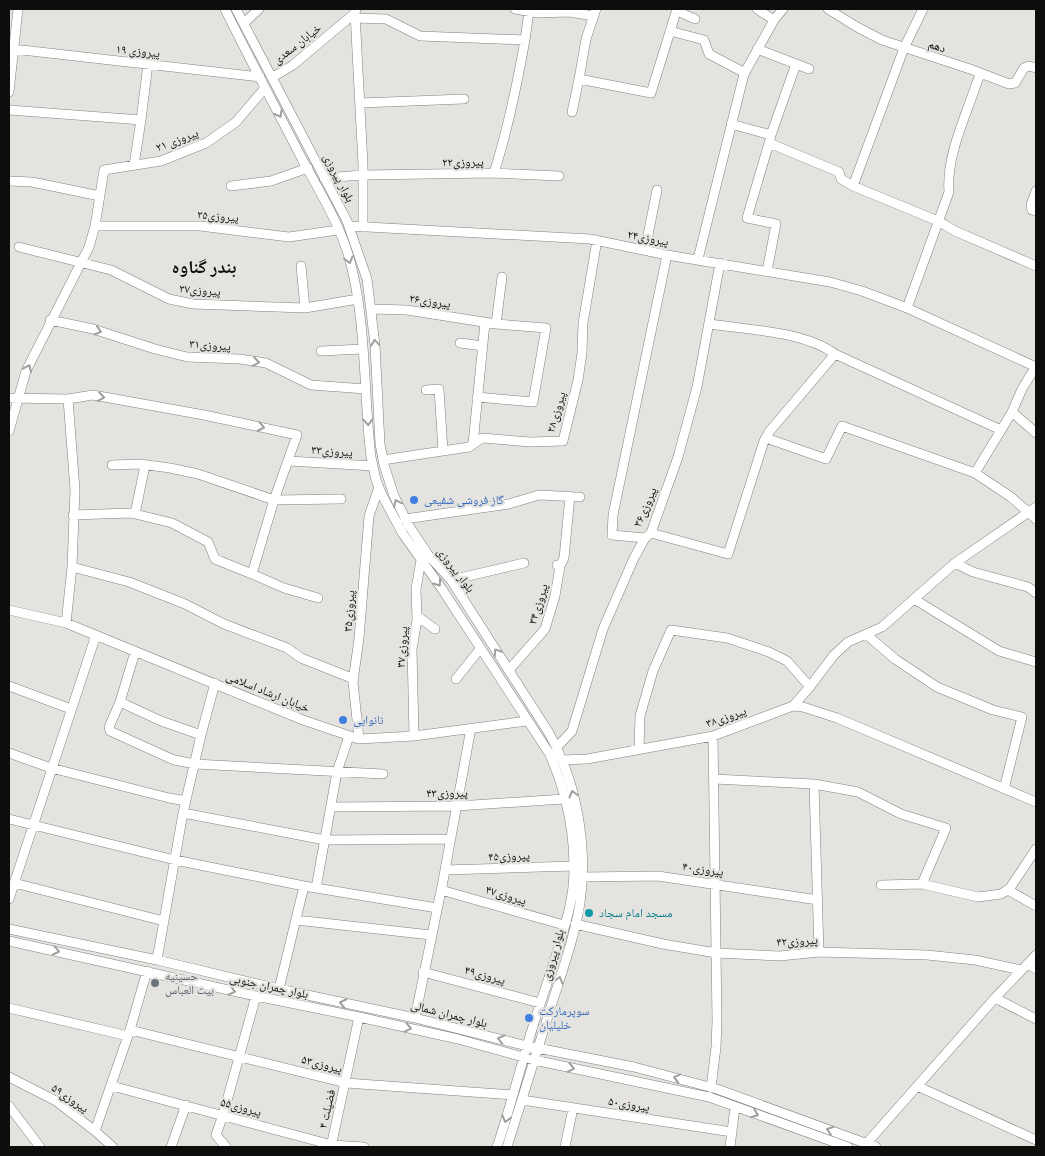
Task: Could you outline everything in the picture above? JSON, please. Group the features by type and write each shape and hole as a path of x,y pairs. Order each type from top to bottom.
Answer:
{"street":[{"path":"9,92 18,9"},
{"name":"بلوار پیروزی","path":"225,9 308,168 338,230 348,256 358,299 369,439 379,487 404,534 537,734 552,761 564,800 574,866 572,894 497,1147"},
{"name":"بلوار پیروزی","path":"236,9 350,226 367,279 375,345 380,444 394,496 405,519 429,556 451,580 557,747 577,812 582,844 583,877 575,924 507,1147"},
{"path":"244,23 259,9"},
{"path":"514,9 595,12 586,39 572,112"},
{"path":"757,9 774,20"},
{"path":"698,259 745,72 774,20 783,9"},
{"name":"دهم","path":"828,9 841,12 882,40 1009,84 1015,83 1024,68 1029,66 1036,68"},
{"path":"852,186 904,48 923,9"},
{"path":"579,80 651,93 677,10 695,19"},
{"name":"پیروزی۲۲","path":"324,178 363,175 494,173 506,135 518,84 525,40 535,11"},
{"path":"363,227 363,175 356,13 386,19 420,36 525,40"},
{"name":"خیابان سعدی","path":"272,77 293,65 356,13"},
{"path":"670,31 704,40 709,54 745,72"},
{"path":"243,46 253,41"},
{"name":"پیروزی ۱۹","path":"13,49 260,77"},
{"path":"757,49 809,69"},
{"path":"134,165 148,64"},
{"path":"767,271 776,224 747,218 770,139 796,64"},
{"path":"906,308 937,228 948,192 950,162 979,77 983,74"},
{"name":"پیروزی ۲۱","path":"100,196 104,170 161,161 206,143 236,122 265,88"},
{"path":"360,103 464,100"},
{"path":"9,110 141,120"},
{"path":"731,124 770,139 839,172 841,179 852,186 938,221 954,231 1036,266"},
{"path":"231,186 271,181 308,168"},
{"path":"494,173 559,176"},
{"path":"9,181 32,182 100,196 89,247 50,320 13,399 9,431"},
{"path":"645,250 657,190"},
{"path":"1036,191 1031,205 1032,210 1036,211"},
{"name":"پیروزی۲۵","path":"95,226 200,226 289,237 338,230"},
{"name":"پیروزی۲۴","path":"350,226 597,240 667,255 830,282 862,291 906,308 1036,366"},
{"name":"پیروزی۲۸","path":"383,460 468,446 482,438 530,442 563,441 578,380 582,353 583,323 597,240"},
{"name":"پیروزی۲۷","path":"19,247 111,270 169,299 193,304 305,308 358,299"},
{"path":"667,255 613,515 612,535 648,536 728,554 769,432 835,354"},
{"name":"پیروزی۳۶","path":"557,747 572,732 603,629 618,592 648,536 678,457 697,387 720,263"},
{"path":"301,266 305,308"},
{"path":"496,324 502,278"},
{"name":"پیروزی۲۶","path":"371,309 407,310 496,324 546,328 533,402 477,397"},
{"name":"پیروزی۳۱","path":"50,320 93,329 187,357 240,359 266,364 311,386 366,389"},
{"path":"472,444 485,322"},
{"path":"710,324 794,337 826,348 835,354 1001,430"},
{"path":"460,343 483,346"},
{"path":"321,350 363,349"},
{"path":"975,473 1012,412 1022,389 1036,366"},
{"path":"426,390 439,389 443,451"},
{"path":"13,399 68,399 92,395 204,415 297,435 274,500 252,574"},
{"path":"66,623 72,567 74,490 68,399"},
{"path":"1012,412 1036,432"},
{"path":"766,438 826,459 842,426 975,473 1011,497 1036,519"},
{"name":"پیروزی۳۳","path":"289,461 374,466"},
{"path":"112,465 145,465 198,474 274,500 341,499"},
{"path":"135,514 145,465"},
{"name":"پیروزی۳۵","path":"354,737 354,679 360,638 369,516 379,487"},
{"path":"405,519 509,504 539,494 580,497"},
{"name":"پیروزی۳۴","path":"509,670 544,629 555,596 558,565 564,558 570,496"},
{"name":"پیروزی۳۸","path":"562,760 587,759 713,736 792,706 810,687 834,655 848,642 882,628 955,563 1036,507"},
{"path":"73,515 135,514 172,522 208,542 215,559 284,588 318,598"},
{"name":"پیروزی۳۷","path":"414,736 412,649 417,616 416,589 421,560"},
{"path":"451,580 524,562"},
{"path":"955,563 973,572 1028,587 1036,593"},
{"path":"72,567 129,582 185,604 224,624 286,648 302,658 354,679"},
{"path":"914,599 999,651 1036,662"},
{"name":"خیابان ارشاد اسلامی","path":"9,610 66,623 303,720 354,737 414,736 527,721"},
{"path":"417,616 435,629"},
{"path":"639,749 640,716 653,671 671,630 727,638 769,652 787,661 810,687"},
{"path":"9,899 96,635"},
{"path":"867,635 894,659 937,687 993,710 1022,718 1004,790"},
{"path":"456,679 480,649"},
{"path":"135,652 120,702 109,727 110,731 174,760 195,764 383,774"},
{"path":"157,960 182,813 215,684"},
{"path":"9,686 71,709"},
{"path":"120,702 161,721 201,735"},
{"path":"792,706 803,707 837,718 1036,802"},
{"path":"415,1018 471,728"},
{"path":"711,1088 716,1047 713,736"},
{"path":"316,888 337,772 354,737"},
{"path":"9,753 51,768 186,801"},
{"path":"714,779 814,784 858,792 901,814 946,828 922,884"},
{"path":"814,784 819,952"},
{"name":"پیروزی۴۳","path":"331,807 457,806 564,800"},
{"path":"567,814 577,812"},
{"path":"182,813 324,840 451,839"},
{"path":"9,819 175,860 304,886 437,908"},
{"path":"881,885 922,884 978,896 1001,894 1008,890 1035,853"},
{"name":"پیروزی۴۵","path":"445,870 574,866"},
{"name":"پیروزی۴۰","path":"583,877 658,876 818,900"},
{"path":"14,883 164,921"},
{"path":"279,989 304,886"},
{"name":"پیروزی۴۷","path":"441,890 564,925"},
{"path":"1008,890 1036,906"},
{"path":"296,920 431,935"},
{"name":"پیروزی۴۲","path":"575,924 663,944 716,953 780,956 819,952 927,955 1036,969"},
{"name":"بلوار چمران شمالی","path":"9,929 415,1018 527,1046 634,1066 711,1088 876,1147"},
{"name":"بلوار چمران جنوبی","path":"9,941 359,1017 524,1057"},
{"path":"866,1144 995,998 1036,955"},
{"path":"95,1131 112,1086 147,971"},
{"name":"پیروزی۴۹","path":"424,972 540,1003"},
{"path":"226,1147 216,1135 256,996"},
{"path":"995,998 1036,1019"},
{"name":"پیروزی۵۳","path":"9,1008 240,1056 346,1083 513,1095"},
{"name":"فضیلت ۴","path":"332,1146 359,1017"},
{"path":"502,1051 513,1059 519,1075"},
{"path":"524,1057 709,1097 848,1147"},
{"name":"پیروزی۵۹","path":"9,1077 56,1101 113,1147"},
{"name":"پیروزی۵۵","path":"112,1086 332,1146 364,1147"},
{"path":"917,1086 1036,1140"},
{"name":"پیروزی۵۰","path":"522,1100 732,1132"},
{"path":"171,1147 186,1105"},
{"path":"9,1106 40,1147"},
{"path":"730,1147 736,1107"},
{"path":"565,1147 572,1108"}],"place":[{"name":"گاز فروشی شفیعی","path":"414,500"},
{"name":"نانوایی","path":"343,720"},
{"name":"مسجد امام سجاد","path":"589,913"},
{"name":"حسینیه بیت العباس","path":"155,983"},
{"name":"سوپرمارکت خلیلیان","path":"529,1018"}],"district":[{"name":"بندر گناوه","path":"204,267"}]}
